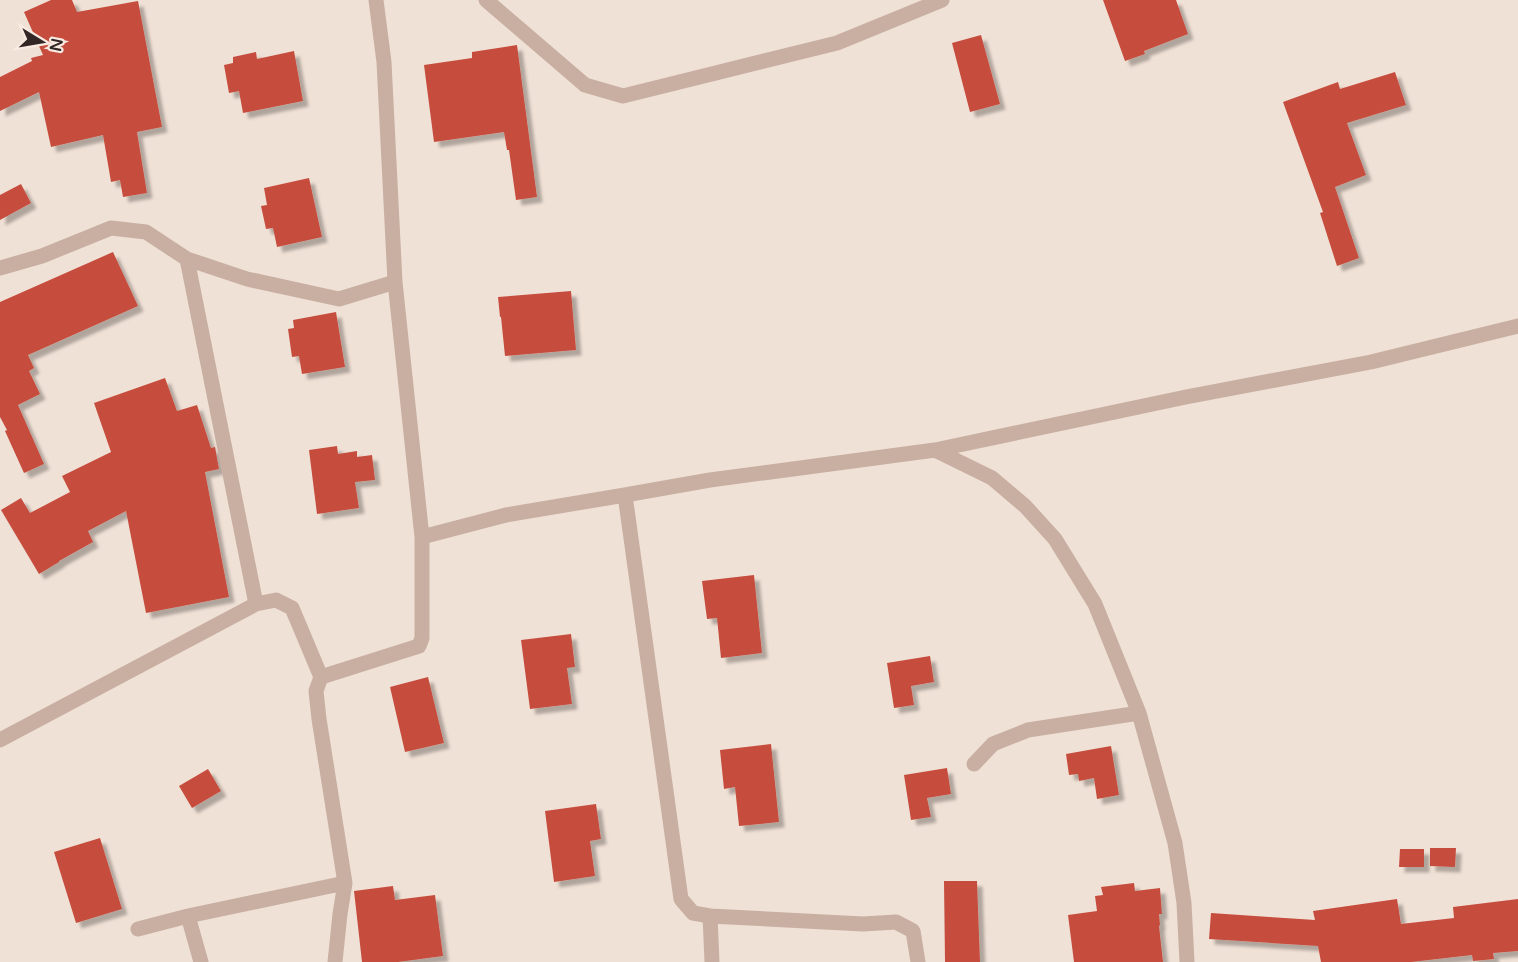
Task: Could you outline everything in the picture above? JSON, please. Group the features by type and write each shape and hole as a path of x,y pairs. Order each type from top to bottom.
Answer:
{"street":[{"path":"321,677 419,646 422,638 422,537 395,282 384,62 376,0"},
{"path":"486,0 585,85 623,96 837,43 942,0"},
{"path":"0,268 42,256 111,228 146,232 187,258 247,279 339,299 395,282"},
{"path":"187,258 256,604"},
{"path":"422,537 506,516 710,480 934,450 1186,397 1371,362 1518,326"},
{"path":"934,450 992,478 1025,506 1055,539 1095,604 1139,713 1175,843 1184,903 1187,962"},
{"path":"625,495 681,899 693,913 710,916 863,924 896,922 913,931 918,962"},
{"path":"0,740 256,604 276,600 292,608 321,677 316,692 319,719 345,883 335,962"},
{"path":"974,764 993,744 1028,730 1139,713"},
{"path":"138,929 188,916 345,883"},
{"path":"188,916 201,962"},
{"path":"710,916 712,962"}],"building":[{"path":"51,0 72,0 77,12 138,1 162,127 137,132 147,193 123,197 120,180 111,182 103,135 51,147 39,92 0,111 0,77 32,61 31,58 43,55 24,12"},
{"path":"1103,0 1176,0 1188,34 1125,61"},
{"path":"981,35 1000,104 970,112 952,43"},
{"path":"517,45 537,197 516,200 504,132 434,142 424,65 472,58 472,52"},
{"path":"294,51 303,101 243,113 239,91 229,93 224,65 233,63 233,57 256,52 257,59"},
{"path":"1395,72 1406,105 1347,123 1366,175 1335,187 1359,258 1337,266 1320,213 1323,212 1283,102 1338,82 1340,89"},
{"path":"309,178 322,237 277,247 273,228 266,229 261,206 267,205 264,188"},
{"path":"21,184 31,203 0,220 0,195"},
{"path":"113,252 138,306 28,355 34,368 29,371 40,394 18,405 44,464 24,473 0,417 0,302"},
{"path":"571,291 576,350 505,356 498,297"},
{"path":"336,312 345,367 302,374 299,356 292,357 288,329 294,328 293,320"},
{"path":"165,378 177,411 197,405 211,448 215,447 219,469 205,472 229,597 146,613 126,511 88,531 93,542 39,574 1,510 21,498 30,513 70,492 62,476 111,452 94,403"},
{"path":"337,446 338,454 357,451 357,457 372,455 375,480 355,482 359,508 317,514 309,450"},
{"path":"754,575 762,653 721,658 717,618 707,619 702,581"},
{"path":"571,634 575,667 567,668 572,704 530,709 521,640"},
{"path":"930,656 934,682 911,686 914,705 894,708 887,663"},
{"path":"428,677 444,743 405,752 390,687"},
{"path":"771,744 779,822 739,826 735,787 724,789 720,750"},
{"path":"1111,746 1119,795 1097,799 1094,778 1079,781 1078,774 1069,775 1066,754"},
{"path":"947,768 951,794 927,798 931,817 911,820 904,775"},
{"path":"208,769 221,791 192,808 179,786"},
{"path":"596,804 601,839 590,841 595,876 554,882 545,811"},
{"path":"100,838 122,909 76,923 54,852"},
{"path":"1430,848 1456,848 1455,867 1430,866"},
{"path":"1400,849 1424,849 1424,867 1399,867"},
{"path":"944,881 977,881 980,962 945,962"},
{"path":"1134,883 1135,891 1160,888 1162,914 1159,914 1159,926 1163,962 1074,962 1068,915 1097,911 1095,896 1103,895 1101,887"},
{"path":"393,886 395,900 435,895 443,956 398,962 362,962 354,891"},
{"path":"1397,899 1401,924 1454,918 1453,907 1518,899 1518,951 1493,953 1494,959 1473,961 1472,955 1411,962 1321,962 1318,946 1209,939 1211,913 1315,920 1313,911"}]}
